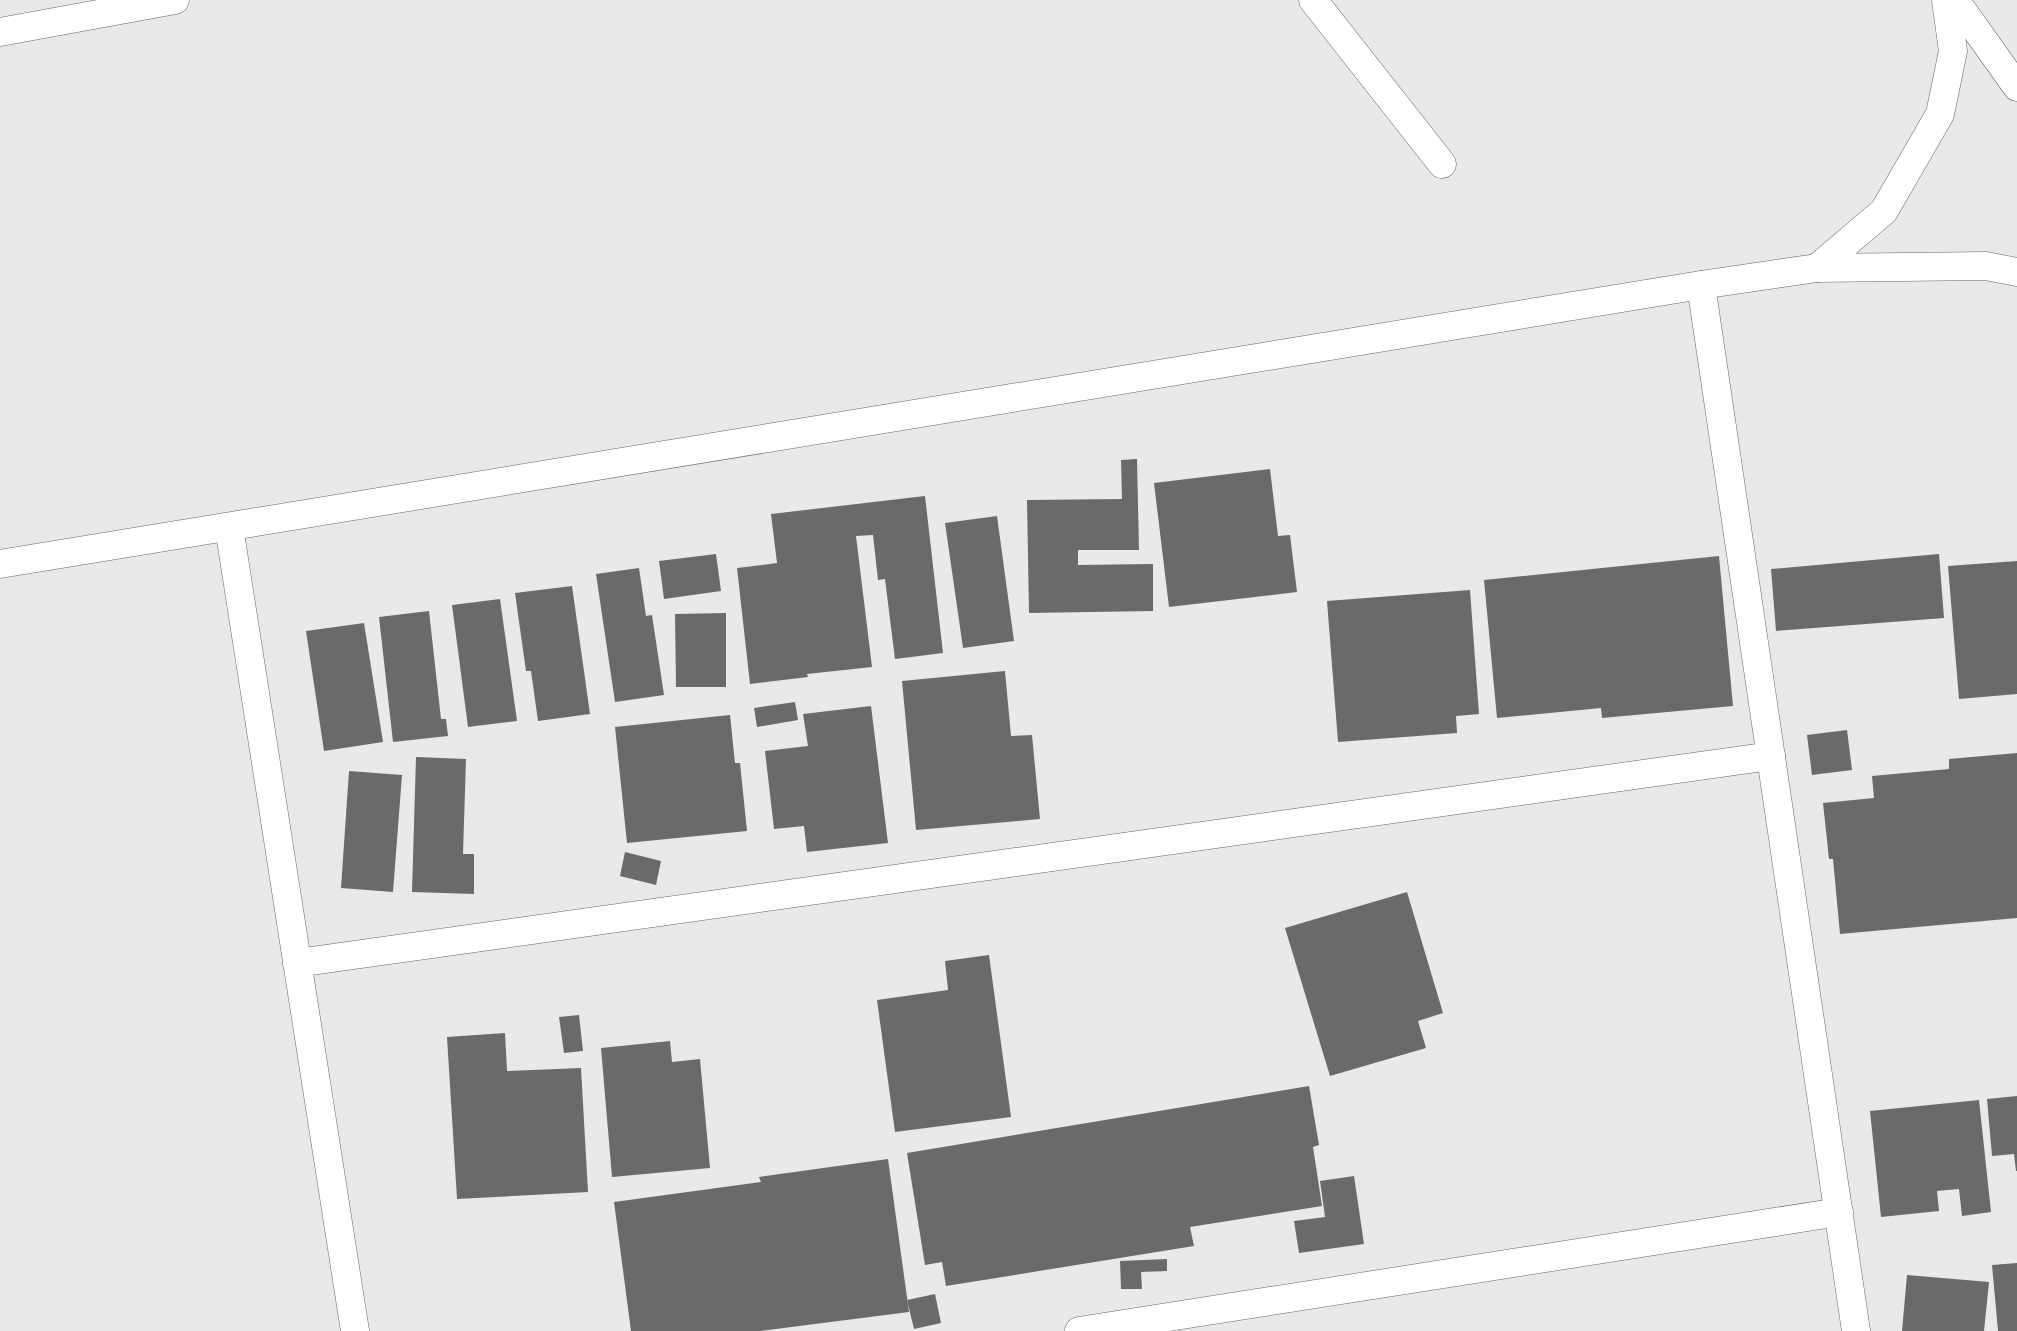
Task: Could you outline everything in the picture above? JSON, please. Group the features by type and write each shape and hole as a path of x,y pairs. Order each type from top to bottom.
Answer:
{"street":[{"path":"0,32 175,0"},
{"path":"1313,0 1442,164"},
{"path":"1817,268 1884,211 1940,114 1953,51 1946,0"},
{"path":"1955,0 2017,87"},
{"path":"0,564 1701,285 1817,268 1986,266 2017,272"},
{"path":"1701,285 1856,1331"},
{"path":"229,527 355,1331"},
{"path":"297,963 1771,756"},
{"path":"1079,1331 1839,1212"}],"building":[{"path":"1137,459 1139,550 1078,550 1078,565 1153,564 1153,611 1029,613 1027,500 1122,499 1121,460"},
{"path":"1270,469 1278,536 1290,535 1297,592 1169,607 1154,483"},
{"path":"925,496 943,653 895,659 885,579 878,580 873,535 856,536 872,667 807,674 808,677 750,684 737,568 777,563 771,514"},
{"path":"997,516 1014,641 963,648 945,523"},
{"path":"716,554 721,591 664,599 659,561"},
{"path":"1939,554 1944,618 1776,631 1771,569"},
{"path":"1719,556 1733,706 1602,718 1601,708 1497,718 1484,580"},
{"path":"2017,561 2017,694 1959,699 1948,566"},
{"path":"639,568 646,616 652,615 664,695 615,702 596,574"},
{"path":"572,586 590,714 538,721 531,671 526,671 515,593"},
{"path":"1470,590 1479,714 1456,716 1457,733 1338,742 1327,601"},
{"path":"500,599 517,721 468,727 452,605"},
{"path":"429,611 441,719 446,719 448,736 393,742 379,617"},
{"path":"726,613 726,687 676,687 675,614"},
{"path":"364,623 383,742 324,751 306,631"},
{"path":"1005,671 1011,736 1032,735 1040,819 916,830 902,681"},
{"path":"795,702 798,720 757,727 754,708"},
{"path":"871,706 888,843 807,852 804,826 774,829 765,751 808,746 803,714"},
{"path":"730,715 735,763 740,763 747,831 627,843 615,727"},
{"path":"1847,730 1852,770 1812,775 1807,735"},
{"path":"2017,753 2017,918 1840,934 1833,859 1829,859 1823,803 1874,798 1872,776 1949,769 1949,759"},
{"path":"416,757 466,759 463,854 474,854 474,894 412,892"},
{"path":"349,771 402,775 393,892 341,888"},
{"path":"625,852 661,861 656,885 620,876"},
{"path":"1407,892 1443,1013 1418,1021 1426,1048 1330,1076 1285,928"},
{"path":"989,955 1011,1117 895,1132 877,1000 948,990 945,961"},
{"path":"579,1015 583,1051 564,1053 559,1017"},
{"path":"505,1033 507,1071 581,1068 588,1192 457,1199 447,1037"},
{"path":"670,1041 672,1062 700,1059 710,1168 612,1177 601,1048"},
{"path":"1309,1086 1319,1145 1313,1147 1322,1206 1190,1227 1194,1246 946,1286 942,1262 925,1265 907,1153"},
{"path":"2017,1096 2016,1171 2014,1154 1992,1156 1987,1099"},
{"path":"1979,1100 1991,1212 1962,1216 1959,1189 1937,1191 1939,1211 1881,1217 1870,1111"},
{"path":"888,1159 909,1312 761,1331 631,1331 614,1202 761,1182 759,1177"},
{"path":"1354,1176 1364,1244 1299,1253 1294,1221 1325,1217 1320,1181"},
{"path":"1167,1259 1167,1271 1141,1272 1142,1289 1121,1289 1120,1261"},
{"path":"2017,1263 2017,1331 1998,1331 1992,1265"},
{"path":"1907,1275 1989,1282 1984,1331 1902,1331"},
{"path":"935,1294 941,1323 914,1329 907,1300"}]}
